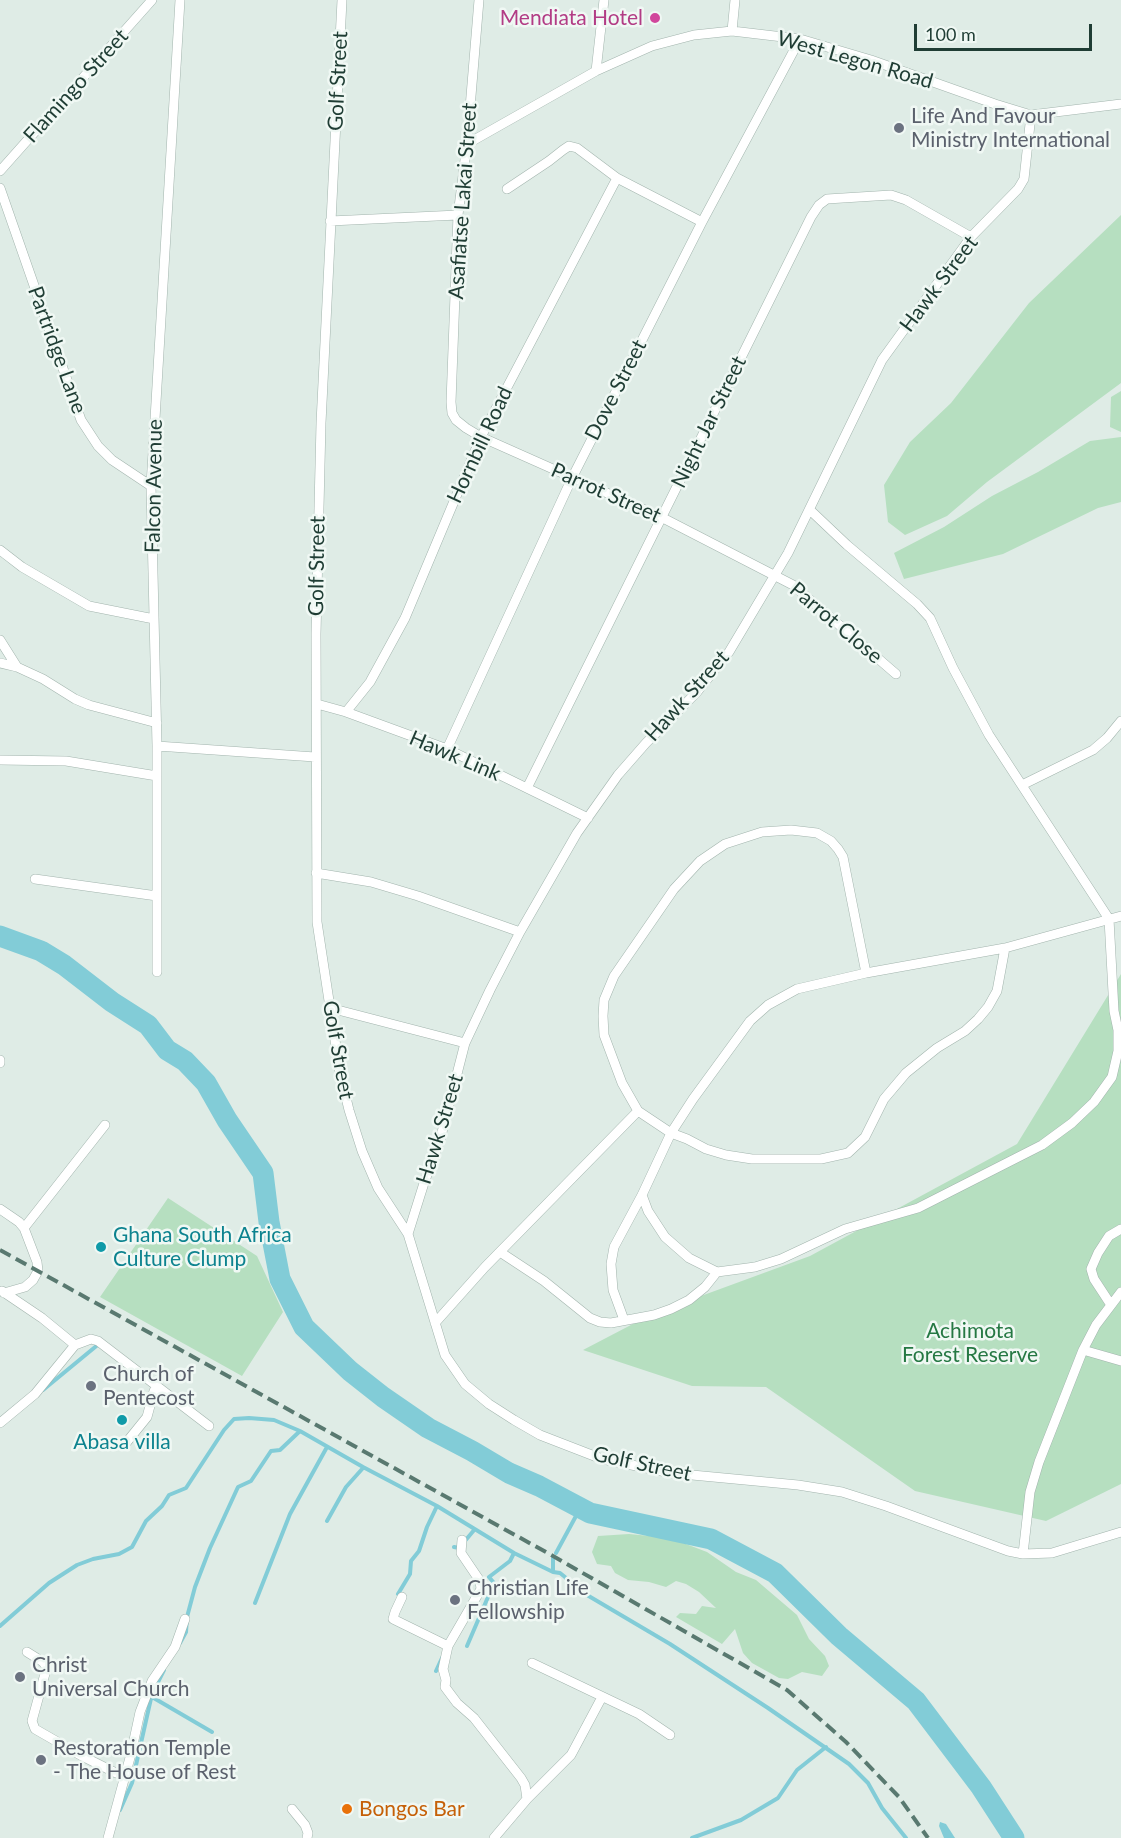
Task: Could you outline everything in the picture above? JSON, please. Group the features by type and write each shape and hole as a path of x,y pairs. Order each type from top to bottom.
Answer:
{"street":[{"name":"Flamingo Street","path":"0,171 152,0"},
{"name":"Falcon Avenue","path":"157,972 157,723 151,486 180,0"},
{"name":"Golf Street","path":"342,0 321,423 315,757 317,922 340,1073 349,1110 362,1151 378,1188 408,1234 445,1355 465,1384 489,1404 540,1435 602,1459 671,1473 798,1485 842,1492 1008,1551 1023,1554 1052,1553 1121,1532"},
{"name":"Asafiatse Lakai Street","path":"451,402 458,215 479,0"},
{"path":"596,71 604,0"},
{"path":"732,31 735,0"},
{"name":"West Legon Road","path":"466,144 596,71 652,46 694,35 732,31 800,39 871,60 1031,115 1121,104"},
{"name":"Dove Street","path":"447,749 572,478 702,222 800,39"},
{"name":"Hawk Street","path":"408,1234 440,1140 465,1043 489,990 520,932 588,818 618,775 697,692 729,651 788,553 882,360 971,237 1018,189 1024,179 1031,115"},
{"path":"507,189 569,146 577,148 617,178 702,222"},
{"name":"Hornbill Road","path":"346,712 369,682 405,618 481,437 617,178"},
{"name":"Partridge Lane","path":"0,188 81,420 98,446 112,460 151,486"},
{"name":"Night Jar Street","path":"527,788 805,228 819,205 827,199 891,195 906,200 971,237"},
{"path":"330,221 458,215"},
{"name":"Parrot Street","path":"451,402 452,413 456,420 481,437 661,517 774,575"},
{"path":"642,1195 648,1210 665,1237 689,1258 717,1272 744,1269 772,1262 845,1229 918,1208 1042,1145 1072,1123 1094,1102 1112,1077 1118,1051 1118,1030 1114,1011 1109,919 989,735 953,668 930,618 810,510"},
{"path":"0,550 22,567 89,606 154,619"},
{"name":"Parrot Close","path":"774,575 793,585 811,599 896,674"},
{"path":"0,640 17,667"},
{"path":"0,663 17,667 43,679 89,705 157,723"},
{"name":"Hawk Link","path":"317,704 346,712 447,749 588,818"},
{"path":"1022,785 1093,750 1121,722"},
{"path":"157,746 315,757"},
{"path":"0,760 66,761 157,776"},
{"path":"866,973 843,858 831,841 817,833 791,830 762,832 725,844 700,861 674,889 614,976 604,1000 604,1035 622,1083 638,1111 671,1133 706,1149 726,1155 752,1159 821,1160 848,1152 866,1137 884,1100 906,1073 937,1048 966,1031 988,1007 997,991 1005,948"},
{"path":"316,873 371,882 520,932"},
{"path":"35,879 157,896"},
{"path":"624,1320 613,1290 611,1264 614,1247 671,1133 750,1021 768,1005 797,989 866,973 1005,948 1121,916"},
{"path":"330,1008 465,1043"},
{"path":"435,1323 500,1252 638,1111"},
{"path":"24,1228 105,1125"},
{"path":"0,1209 24,1228 38,1270 33,1280 25,1287 2,1292"},
{"path":"1111,1305 1094,1279 1091,1269 1109,1236 1121,1229"},
{"path":"500,1252 544,1281 590,1318 600,1322 611,1323 654,1315 689,1300 705,1287 717,1272"},
{"path":"2,1292 42,1318 75,1345"},
{"path":"1023,1554 1030,1492 1039,1462 1083,1350 1096,1325 1121,1292"},
{"path":"0,1422 35,1394 75,1345 91,1339 98,1341 209,1426"},
{"path":"1083,1350 1121,1361"},
{"path":"126,1443 147,1417 154,1391 158,1387"},
{"path":"462,1540 461,1553 480,1581 481,1589 448,1646 443,1669 445,1687 457,1703 474,1718 521,1778 527,1790 527,1799"},
{"path":"402,1597 393,1619 448,1646"},
{"path":"108,1838 126,1776 142,1705 152,1681 175,1647 185,1619"},
{"path":"27,1652 43,1662 46,1670 32,1721 35,1730 82,1756 126,1776"},
{"path":"532,1663 639,1714 670,1735"},
{"path":"494,1838 527,1799 571,1755 602,1697"},
{"path":"292,1809 305,1825 307,1838"}],"green space":[{"path":"1121,215 1121,383 987,482 947,516 905,535 888,522 884,485 910,442 951,403 1029,303"},
{"path":"1121,391 1121,432 1110,427 1111,397"},
{"path":"1121,437 1121,502 1098,508 1003,554 904,579 894,553 944,527 992,496 1090,441"},
{"name":"Achimota Forest Reserve","path":"1121,974 1121,1484 1046,1521 915,1491 766,1387 692,1386 583,1350 652,1314 810,1256 1017,1144"},
{"path":"168,1198 257,1256 283,1312 242,1376 100,1297"},
{"path":"629,1534 670,1538 707,1552 736,1572 756,1580 797,1615 809,1639 825,1656 829,1666 822,1676 802,1672 788,1679 779,1678 752,1663 743,1653 735,1629 722,1644 676,1617 680,1613 696,1614 702,1606 716,1608 699,1592 676,1581 666,1587 649,1582 628,1580 615,1573 611,1566 597,1564 592,1552 598,1536"}],"water":[{"path":"940,1822 946,1824 955,1838 944,1838 939,1826"}],"waterway":[{"path":"0,936 41,951 64,965 112,1002 148,1025 167,1050 185,1061 206,1083 227,1120 263,1173 269,1222 280,1279 304,1327 350,1371 428,1428 509,1473 590,1513 711,1539 775,1573 839,1636 916,1701 981,1787 1014,1838"},
{"path":"43,1390 100,1343"},
{"path":"0,1626 49,1583 77,1565 119,1554 132,1547 146,1521 162,1506 169,1495 186,1488 224,1430 234,1419 274,1420 300,1431 437,1506 514,1553 553,1572 560,1573 570,1585 670,1644 768,1708 849,1764 868,1783 882,1808 906,1838"},
{"path":"180,1643 186,1632 187,1617 195,1587 238,1487 251,1481 271,1451 280,1450 300,1431"},
{"path":"255,1603 290,1514 327,1447"},
{"path":"327,1521 346,1487 363,1468"},
{"path":"398,1594 410,1574 411,1561 419,1551 437,1506"},
{"path":"556,1553 576,1516 590,1513"},
{"path":"454,1547 459,1548 475,1529"},
{"path":"467,1646 494,1583 489,1577 510,1561 514,1553"},
{"path":"553,1558 553,1572"},
{"path":"436,1671 442,1658"},
{"path":"120,1810 132,1783 152,1694 164,1670"},
{"path":"152,1697 212,1732"},
{"path":"692,1838 741,1820 778,1798 797,1770 826,1747"}],"railway":[{"path":"0,1250 553,1556 787,1690 846,1742 899,1797 928,1838"}],"place":[{"name":"Mendiata Hotel","path":"655,18"},
{"name":"Life And Favour Ministry International","path":"899,128"},
{"name":"Ghana South Africa Culture Clump","path":"101,1247"},
{"name":"Church of Pentecost","path":"91,1386"},
{"name":"Abasa villa","path":"122,1420"},
{"name":"Christian Life Fellowship","path":"455,1600"},
{"name":"Christ Universal Church","path":"20,1677"},
{"name":"Restoration Temple - The House of Rest","path":"41,1760"},
{"name":"Bongos Bar","path":"347,1809"}]}
